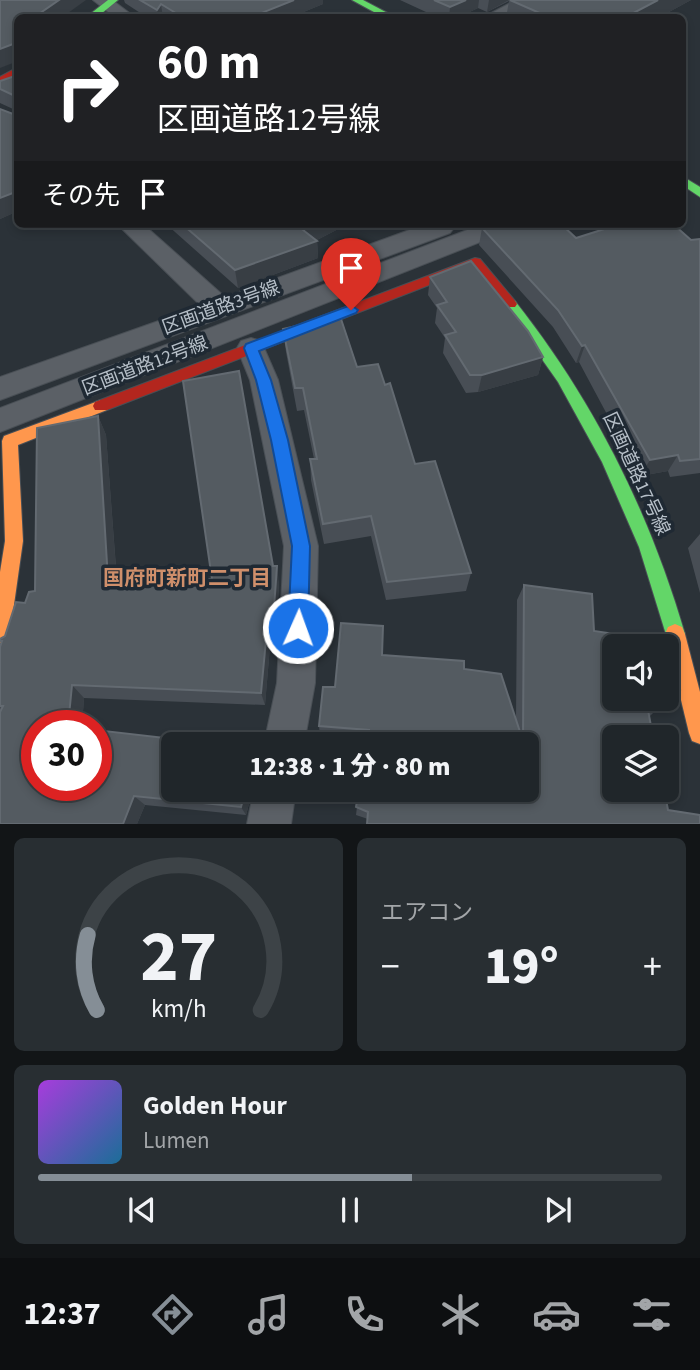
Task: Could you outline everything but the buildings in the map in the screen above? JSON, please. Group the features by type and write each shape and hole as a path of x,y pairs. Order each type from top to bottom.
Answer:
{"street":[{"path":"356,0 385,14"},
{"path":"498,14 530,0"},
{"path":"93,14 108,1 123,14"},
{"path":"686,182 700,193"},
{"path":"133,228 221,309"},
{"name":"区画道路3号線","path":"0,389 435,228"},
{"path":"0,421 495,228"},
{"name":"区画道路12号線","path":"0,633 14,541 10,441 475,262"},
{"name":"区画道路17号線","path":"475,262 538,338 598,438 661,577 700,733"},
{"path":"251,348 264,380 301,546 296,683 286,732"},
{"path":"269,824 273,802"}],"traffic: fast":[{"path":"95,14 114,0"},
{"path":"356,0 385,14"},
{"path":"686,182 700,193"},
{"path":"510,304 563,378 610,460 648,547 675,634"}],"traffic: slow":[{"path":"0,633 14,541 10,441 101,406"},
{"path":"679,650 700,733"}],"traffic: jam":[{"path":"0,82 14,73"},
{"path":"101,406 475,262 510,304"}],"district":[{"name":"国府町新町二丁目","path":"187,578"}],"route":[{"path":"298,628 301,546 264,380 251,348 351,310"}]}
